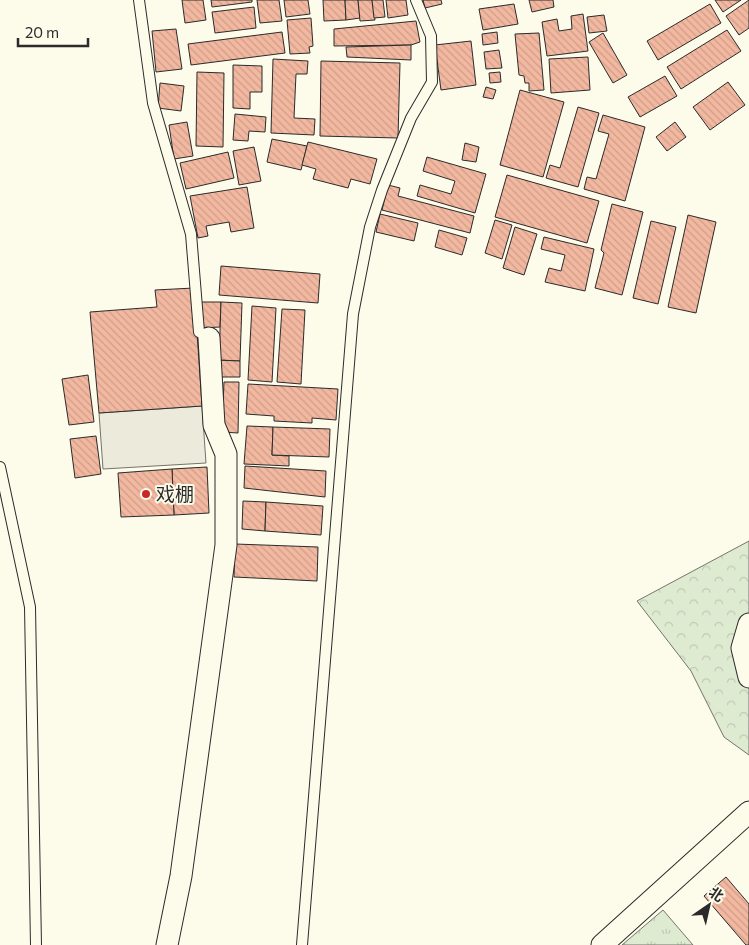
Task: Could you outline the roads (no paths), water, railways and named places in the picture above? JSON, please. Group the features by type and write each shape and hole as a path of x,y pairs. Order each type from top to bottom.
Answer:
{"street":[{"path":"167,945 181,876 226,545 226,454 214,425 209,338"},
{"path":"749,624 742,648 749,677"},
{"path":"602,945 749,812"}],"lane":[{"path":"139,0 154,103 191,234 199,332 209,338"},
{"path":"302,945 353,314 370,227 382,190 411,118 432,82 430,36 416,0"},
{"path":"0,468 30,607 36,945"}],"place":[{"name":"戏棚","path":"146,494"}]}
